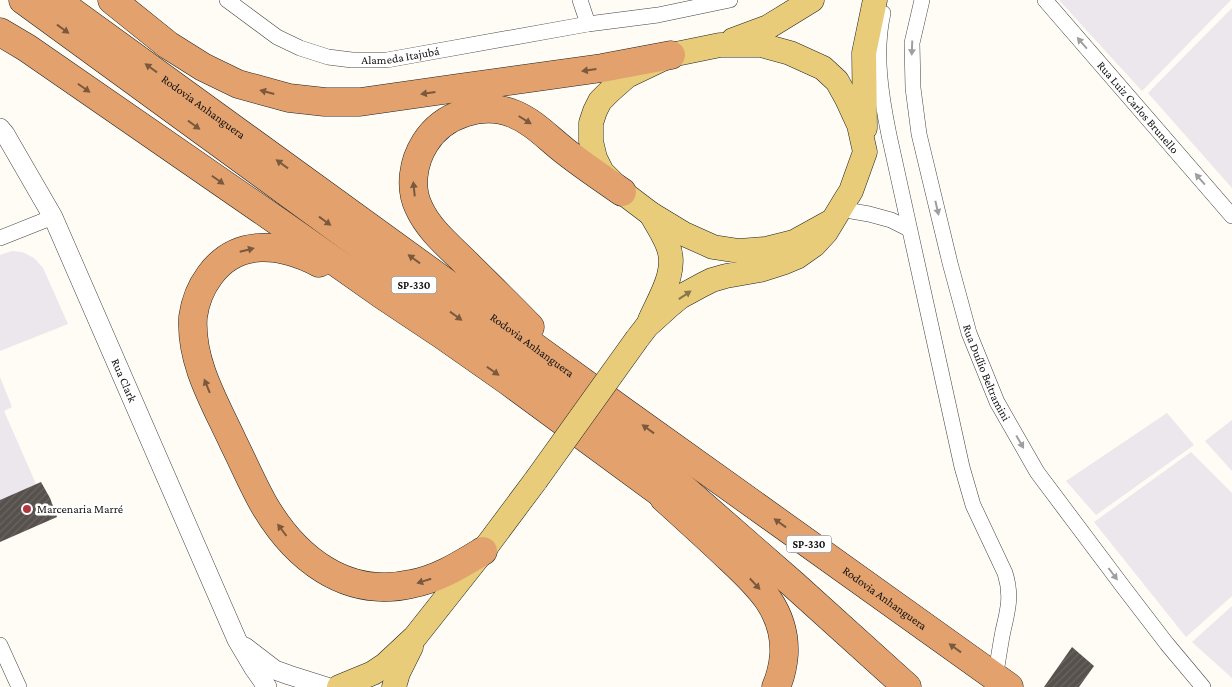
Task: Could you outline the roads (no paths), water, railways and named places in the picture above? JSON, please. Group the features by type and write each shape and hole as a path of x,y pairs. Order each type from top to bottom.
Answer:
{"highway":[{"name":"Rodovia Anhanguera","path":"23,0 616,432 643,453 793,584 907,687"},
{"name":"Rodovia Anhanguera","path":"56,0 623,411 1002,682"},
{"path":"112,0 168,45 203,67 238,84 288,98 325,102 360,102 602,68 671,55"},
{"path":"0,32 28,48 493,371 697,519 793,584"},
{"path":"622,192 526,120 513,113 491,109 476,110 462,114 436,130 426,141 418,155 413,181 418,208 425,220 442,240 533,329 623,411"},
{"path":"381,294 314,260 288,250 276,248 253,249 230,256 214,270 196,301 194,317 195,349 208,390 263,503 293,544 316,565 352,582 379,587 392,587 410,585 438,576 483,551"},
{"path":"642,479 741,570 765,595 774,608 783,632 784,645 782,668 776,687"}],"main road":[{"path":"812,0 768,27 720,45 671,55 627,76 600,101 591,123 591,141 595,158 602,172 622,192 684,234 713,247 739,251 766,249 794,242 836,215"},
{"path":"642,332 680,297 702,285 712,280 773,266 797,257 814,245 826,232 851,191 865,152 864,53 875,0"},
{"path":"720,45 761,46 790,53 823,68 836,81 847,98 859,125 865,152"},
{"path":"341,687 373,673 385,665 415,638 536,480 642,332 668,279 671,263 668,247 652,214"},
{"path":"394,687 398,673 415,638"}],"street":[{"name":"Alameda Itajubá","path":"227,0 277,37 300,48 328,57 352,60 387,60 588,24 658,16 730,0"},
{"path":"580,0 588,24"},
{"path":"886,0 880,41 879,73 882,101 962,467 972,505 1008,580 1010,594 1002,682"},
{"name":"Rua Duílio Beltramini","path":"922,0 912,43 913,88 919,134 969,333 997,402 1037,472 1167,644 1203,687"},
{"name":"Rua Luiz Carlos Brunello","path":"1045,0 1232,216"},
{"name":"Rua Clark","path":"0,128 54,217 236,640 267,687"},
{"path":"836,215 869,214 891,220 909,229"},
{"path":"0,238 54,217"},
{"name":"Rua Clark","path":"236,640 275,670 341,687"},
{"path":"0,645 19,687"}],"place":[{"name":"Marcenaria Marré","path":"27,509"}]}
